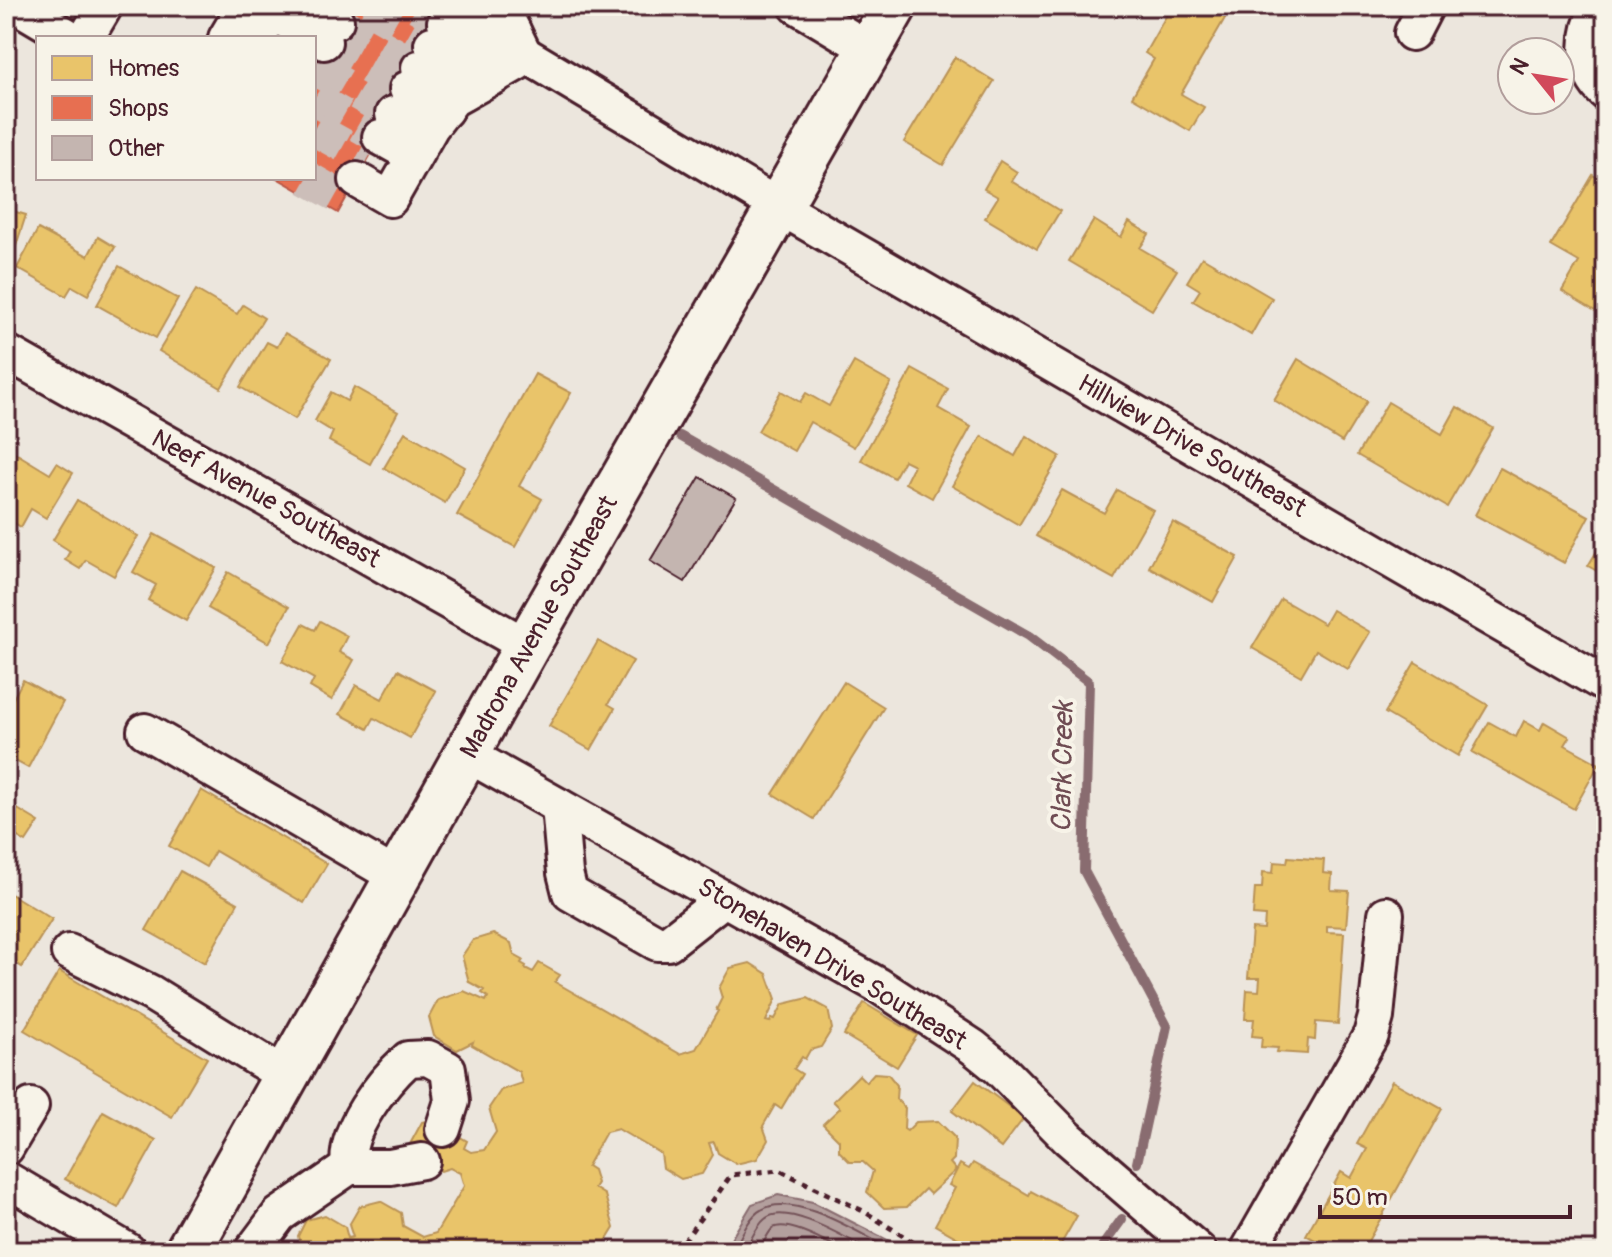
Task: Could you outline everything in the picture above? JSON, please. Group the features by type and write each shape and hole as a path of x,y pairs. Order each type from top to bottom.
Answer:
{"main road":[{"name":"Madrona Avenue Southeast","path":"188,1251 527,646 894,6"}],"street":[{"path":"17,6 68,36"},
{"path":"87,36 105,6"},
{"path":"797,6 869,49"},
{"path":"1599,6 1586,42 1588,63 1596,85 1606,93"},
{"path":"246,22 323,23"},
{"path":"424,145 494,77 517,63 513,30"},
{"name":"Hillview Drive Southeast","path":"402,102 496,52 513,30 778,206 1606,685"},
{"path":"402,102 494,77"},
{"path":"402,102 424,145"},
{"path":"402,102 424,145"},
{"path":"402,102 424,145"},
{"name":"Neef Avenue Southeast","path":"6,352 527,646"},
{"path":"145,731 399,878"},
{"name":"Stonehaven Drive Southeast","path":"468,755 878,985 973,1047 999,1068 1068,1138 1199,1251"},
{"path":"559,806 565,873 570,893 657,943 668,943 724,899"},
{"path":"1248,1251 1371,1035 1376,1017 1386,914"},
{"path":"69,952 151,993 287,1077"},
{"path":"349,1167 347,1155 375,1096 408,1059 428,1058 448,1069 452,1101 443,1129"},
{"path":"6,1148 31,1106"},
{"path":"252,1251 279,1215 349,1167 390,1167 422,1161"},
{"path":"6,1179 128,1251"}],"path":[{"path":"677,1251 731,1175 779,1170 865,1212 927,1251"}],"water":[{"path":"778,1195 813,1202 909,1251 724,1251 752,1204"}],"building: Homes":[{"path":"1164,6 1232,6 1181,94 1204,107 1190,131 1132,97 1154,59 1145,53 1170,9"},
{"path":"955,57 994,81 943,165 904,142"},
{"path":"1000,161 1017,172 1011,181 1060,211 1037,249 985,218 998,197 984,189"},
{"path":"1593,175 1606,183 1606,293 1595,311 1562,291 1579,262 1551,246"},
{"path":"6,209 26,215 15,249 6,246"},
{"path":"1094,220 1121,237 1129,222 1149,234 1140,248 1177,270 1152,310 1069,261"},
{"path":"38,229 88,256 98,237 115,247 88,295 72,286 66,296 17,268"},
{"path":"1202,257 1272,298 1251,335 1193,301 1200,290 1187,282"},
{"path":"119,266 178,299 156,338 97,305"},
{"path":"196,290 237,314 243,305 264,318 221,388 159,351"},
{"path":"285,333 331,359 295,419 240,387 267,342 277,347"},
{"path":"1298,359 1367,401 1342,442 1274,400"},
{"path":"854,362 891,383 854,447 810,422 794,451 758,431 781,391 800,402 806,393 829,406"},
{"path":"912,369 948,389 938,408 971,427 932,498 905,483 914,465 904,460 894,478 861,460"},
{"path":"535,374 571,393 519,486 542,499 515,547 457,515"},
{"path":"354,387 398,412 370,464 329,441 333,432 315,421 331,392 347,401"},
{"path":"1388,402 1442,434 1457,407 1493,428 1447,507 1357,455"},
{"path":"405,432 465,467 445,503 384,468"},
{"path":"982,436 1015,456 1026,436 1060,456 1019,525 952,486"},
{"path":"9,449 50,474 57,463 73,473 46,518 31,509 21,527 6,518 6,454"},
{"path":"1500,468 1589,516 1564,563 1475,515"},
{"path":"1062,490 1104,513 1117,490 1153,510 1114,579 1036,536"},
{"path":"77,500 138,536 114,576 86,560 80,569 65,560 70,551 53,540"},
{"path":"1173,522 1238,557 1213,602 1149,567"},
{"path":"154,534 216,568 186,621 148,600 156,585 133,572"},
{"path":"1606,536 1606,576 1588,566"},
{"path":"228,572 289,607 269,643 208,608"},
{"path":"1281,599 1324,624 1332,610 1370,632 1348,669 1316,650 1301,676 1252,648"},
{"path":"320,621 347,636 339,652 354,660 332,700 310,687 314,679 282,661 303,624 315,630"},
{"path":"598,641 633,661 608,704 615,708 591,750 549,726"},
{"path":"1415,662 1488,705 1458,756 1385,713"},
{"path":"398,670 436,691 410,738 374,718 368,729 340,714 356,685 382,699"},
{"path":"23,680 63,702 28,768 6,756 6,712"},
{"path":"844,682 884,707 814,819 773,794"},
{"path":"1524,721 1540,730 1544,722 1570,737 1565,745 1599,764 1574,809 1472,752 1489,722 1516,737"},
{"path":"201,790 327,864 304,903 215,851 206,867 169,846"},
{"path":"6,802 39,822 26,842 6,830"},
{"path":"1288,857 1324,860 1323,873 1332,874 1331,890 1349,891 1346,927 1327,926 1327,932 1344,933 1338,1024 1316,1022 1315,1040 1308,1039 1307,1054 1277,1052 1278,1048 1261,1047 1262,1037 1252,1036 1254,1019 1245,1019 1247,990 1259,991 1260,978 1248,978 1252,929 1264,930 1265,916 1253,915 1255,888 1262,888 1263,872 1273,873 1274,862 1287,863"},
{"path":"180,871 238,903 205,963 146,930"},
{"path":"6,891 52,919 22,967 6,957"},
{"path":"493,934 511,943 514,955 523,960 521,963 525,968 533,972 539,963 560,975 555,982 680,1054 696,1049 718,1011 722,998 719,988 730,968 750,963 767,974 776,999 766,1021 775,1019 783,1004 808,998 828,1009 832,1029 821,1047 810,1050 794,1069 802,1074 781,1109 775,1105 763,1126 768,1140 757,1159 736,1164 718,1153 714,1142 709,1143 713,1155 702,1174 681,1179 663,1168 661,1154 618,1129 606,1132 587,1166 593,1170 597,1183 594,1188 605,1195 614,1228 600,1251 301,1251 298,1236 306,1220 325,1215 345,1227 348,1238 353,1237 349,1225 360,1206 380,1201 401,1213 403,1226 423,1237 436,1233 464,1186 460,1173 450,1168 441,1171 411,1155 409,1146 422,1122 431,1120 467,1141 464,1148 471,1152 484,1150 496,1132 489,1108 501,1090 522,1083 519,1072 472,1045 473,1042 457,1050 434,1036 429,1017 438,1000 464,991 486,1001 488,997 482,993 484,990 469,982 462,956 473,940"},
{"path":"59,971 207,1058 172,1117 24,1030"},
{"path":"864,1003 917,1035 897,1067 844,1035"},
{"path":"874,1073 888,1074 897,1085 896,1099 905,1108 904,1129 907,1131 916,1122 938,1121 955,1138 954,1159 950,1163 956,1170 930,1194 925,1189 907,1207 884,1208 867,1192 873,1171 863,1162 850,1162 839,1151 839,1140 823,1124 840,1108 833,1101 859,1075 866,1082"},
{"path":"975,1081 1024,1118 1001,1148 952,1111"},
{"path":"1392,1081 1442,1109 1363,1250 1354,1246 1351,1251 1335,1251 1306,1235 1341,1172 1351,1178 1367,1149 1357,1144"},
{"path":"103,1111 156,1140 118,1208 65,1179"},
{"path":"973,1163 1029,1195 1031,1191 1077,1216 1057,1251 981,1251 935,1225 955,1188 949,1185 960,1164 969,1169"}],"building: Shops":[{"path":"344,6 454,6 338,213 280,180 316,180 316,55"}],"building: Other":[{"path":"700,477 736,498 685,582 650,561"}],"waterway":[{"name":"Clark Creek","path":"680,436 1029,636 1089,682 1084,871 1167,1026 1137,1163"},
{"name":"Clark Creek","path":"1099,1251 1122,1219"}],"tunnel":[{"path":"366,6 432,44"},
{"path":"417,6 445,22"},
{"path":"336,21 419,68"},
{"path":"324,42 407,89"},
{"path":"316,69 393,114"},
{"path":"316,100 380,137"},
{"path":"316,130 368,159"},
{"path":"311,180 346,200"}]}
